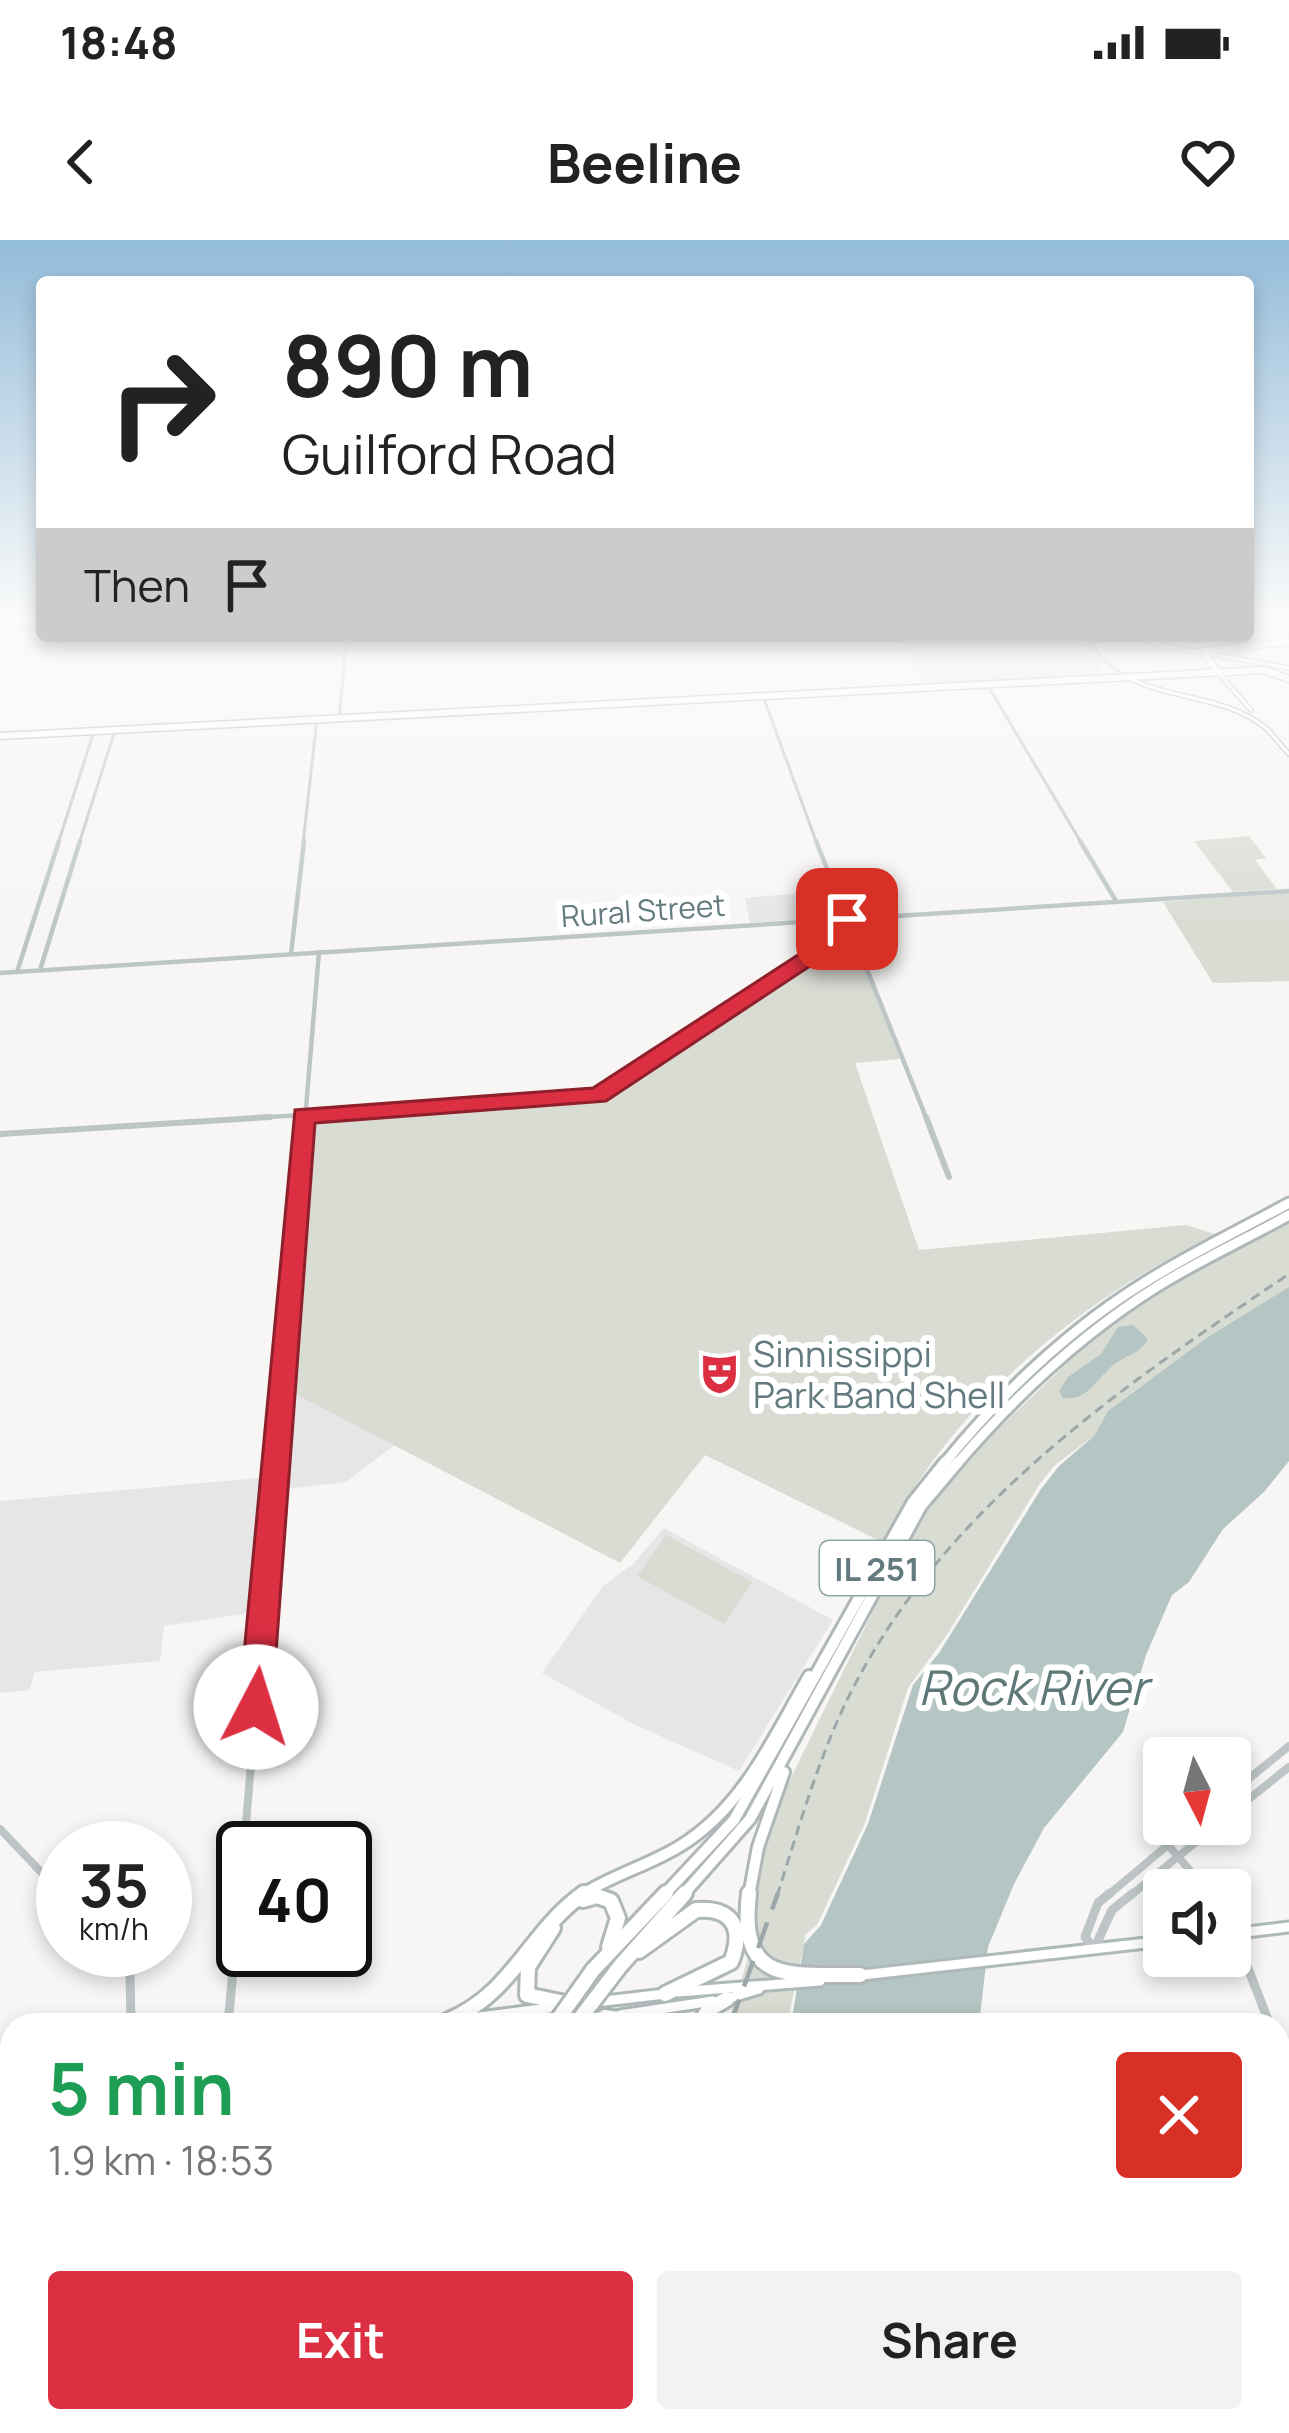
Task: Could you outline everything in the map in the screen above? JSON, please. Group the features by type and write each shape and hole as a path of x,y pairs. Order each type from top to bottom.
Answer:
{"main road":[{"path":"0,736 219,724"},
{"path":"1262,724 1267,729"},
{"path":"1263,724 1289,754"},
{"name":"IL 251","path":"563,2013 597,1965 734,1820 913,1502 954,1451 1042,1361 1143,1282 1289,1203"},
{"name":"IL 251","path":"584,2013 734,1841 801,1730 921,1506 982,1436 1109,1318 1289,1215"},
{"path":"473,2013 498,1996 546,1925 572,1901 596,1884 676,1849 727,1809 859,1601"},
{"path":"801,1730 751,1864 748,1910 756,1954 764,1966 777,1972 860,1976"},
{"path":"575,2005 538,2001 527,1995 523,1980 527,1963 551,1930 584,1898 611,1901 618,1918 616,1933 597,1965"},
{"path":"621,1966 684,1914 699,1909 722,1912 738,1933 731,1962 664,1994"},
{"path":"1251,1932 1289,1927"},
{"path":"632,2013 727,1999 763,1988 1143,1942"},
{"path":"511,2013 745,1985 763,1988"},
{"path":"706,2013 727,1999"}],"street":[{"path":"291,954 316,724"},
{"path":"774,724 821,860 950,1177"},
{"path":"1011,724 1116,902"},
{"path":"40,970 115,730"},
{"path":"17,972 94,731"},
{"name":"Rural Street","path":"0,973 1289,891"},
{"path":"0,1134 598,1096 812,956 847,919"},
{"path":"246,1821 319,952"},
{"path":"1251,1777 1289,1747"},
{"path":"1251,1797 1289,1767"},
{"path":"0,1829 36,1867"},
{"path":"1166,1845 1098,1903 1085,1937 1094,1948 1112,1910 1193,1845"},
{"path":"1168,1845 1189,1869"},
{"path":"130,1977 130,2013"},
{"path":"229,2013 232,1977"},
{"path":"1250,1977 1265,2013"}],"shaded area":[{"path":"1249,836 1266,858 1255,860 1277,889 1233,892 1194,841"},
{"path":"831,890 840,916 750,923 745,898"},
{"path":"1289,892 1289,981 1213,983 1163,902"},
{"path":"841,929 852,929 900,1059 855,1063 919,1250 1186,1225 1218,1235 1119,1289 1025,1361 944,1447 910,1494 884,1543 705,1455 620,1563 286,1389 305,1118 598,1099 817,955"},
{"path":"1289,1219 1289,1287 1133,1392 1095,1435 1054,1466 1039,1485 947,1635 908,1688 865,1823 817,1925 806,1934 790,2013 731,2013 754,1939 751,1903 760,1853 780,1800 917,1521 992,1435 1097,1334 1160,1291"},
{"path":"286,1389 396,1444 346,1482 279,1490"},
{"path":"270,1477 256,1612 164,1626 160,1661 34,1672 30,1690 0,1693 0,1501"},
{"path":"664,1528 833,1620 739,1771 635,1725 542,1673 603,1586 633,1564"},
{"path":"666,1535 752,1582 724,1624 637,1576"}],"water":[{"name":"Rock River","path":"1289,1287 1289,1461 1264,1492 1223,1529 1189,1582 1172,1595 1146,1655 1123,1732 1044,1828 1014,1884 988,1947 980,2013 793,2013 804,1944 821,1925 868,1824 913,1685 939,1653 1059,1466 1095,1435 1108,1411 1208,1337"},
{"path":"1133,1325 1148,1339 1144,1345 1115,1364 1084,1394 1063,1398 1059,1391 1068,1377 1101,1354 1118,1327"}],"railway":[{"path":"778,1893 820,1766 852,1690 891,1624 937,1563 1043,1455 1163,1361 1289,1274"},
{"path":"734,2013 778,1893"}],"place":[{"name":"Sinnissippi Park Band Shell","path":"719,1374"}],"route":[{"path":"256,1707 304,1116 598,1096 812,956 847,919"}]}
